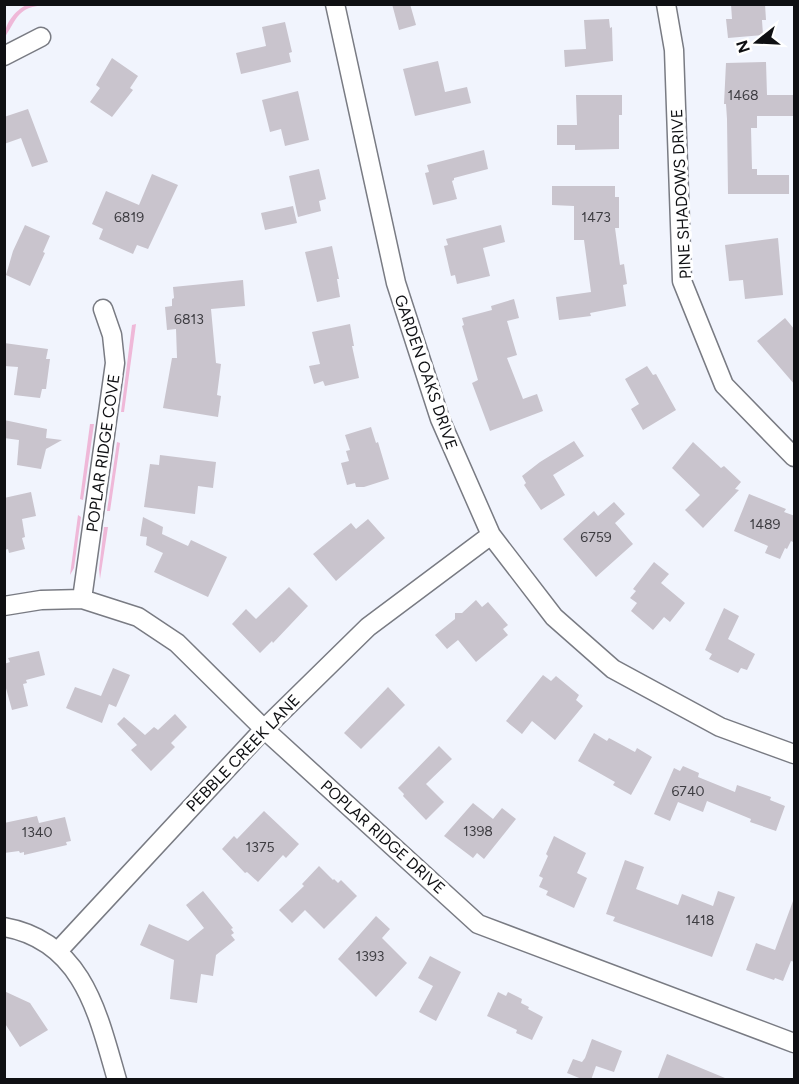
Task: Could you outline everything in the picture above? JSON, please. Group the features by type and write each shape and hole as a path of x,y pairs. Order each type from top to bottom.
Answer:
{"street":[{"name":"GARDEN OAKS DRIVE","path":"335,4 396,283 440,419 491,535 554,616 613,669 720,727 795,754"},
{"name":"PINE SHADOWS DRIVE","path":"666,4 674,50 682,280 724,386 795,457"},
{"path":"4,56 41,37"},
{"name":"POPLAR RIDGE COVE","path":"82,599 115,363 112,334 103,309"},
{"name":"PEBBLE CREEK LANE","path":"58,951 264,729 368,627 491,535"},
{"name":"POPLAR RIDGE DRIVE","path":"4,606 41,600 82,599 138,617 177,643 264,729 478,924 795,1043"},
{"path":"4,927 35,936 58,951 81,978 93,1000 117,1080"}],"shaded area":[{"path":"26,5 45,5 29,8 20,14 5,37 6,27 11,18"},
{"path":"136,324 124,412 121,412 132,325"},
{"path":"90,424 94,424 83,500 80,499"},
{"path":"117,442 120,443 110,511 107,511"},
{"path":"78,515 81,517 74,568 70,575"},
{"path":"104,527 108,527 100,579 99,569"}],"building":[{"path":"392,4 410,4 416,25 399,30"},
{"path":"731,4 765,4 766,20 762,20 763,35 728,38 726,19 732,19"},
{"path":"609,19 610,28 612,27 613,61 565,67 564,50 586,49 584,20"},
{"path":"285,22 292,52 289,53 291,62 241,74 236,53 266,46 262,27"},
{"path":"112,58 138,76 130,88 133,90 112,117 90,102 100,88 96,85"},
{"path":"438,61 445,92 467,87 471,103 415,116 403,69"},
{"path":"766,62 767,95 793,95 794,116 757,116 757,128 751,128 752,169 757,169 757,175 789,175 789,194 728,194 727,119 726,104 724,104 726,63"},
{"path":"298,91 309,140 285,146 281,129 270,132 262,100"},
{"path":"576,95 622,95 622,115 619,115 619,149 575,150 575,145 557,145 557,125 577,125"},
{"path":"28,109 48,162 32,167 21,138 4,144 4,117"},
{"path":"484,150 488,169 454,178 452,181 457,199 433,205 425,173 429,172 427,165"},
{"path":"319,169 326,199 319,201 321,211 298,217 289,176"},
{"path":"152,174 178,185 148,249 137,245 133,254 99,239 103,229 92,224 106,191 139,205"},
{"path":"552,186 615,186 615,197 619,197 619,228 615,228 620,265 624,264 627,284 623,285 626,306 590,313 591,316 559,320 556,297 591,292 584,240 574,240 574,206 552,205"},
{"path":"293,206 297,223 265,230 261,213"},
{"path":"25,225 50,236 30,286 6,275 13,251"},
{"path":"501,225 505,242 483,248 490,276 457,284 455,275 451,276 444,246 448,245 446,239"},
{"path":"778,238 783,295 745,299 743,280 729,281 725,245"},
{"path":"332,246 339,279 337,279 340,297 317,302 305,252"},
{"path":"243,280 245,306 211,309 216,363 221,364 217,395 221,396 218,417 163,408 172,358 177,358 176,329 167,330 165,307 172,306 173,287"},
{"path":"514,299 519,318 507,321 517,355 507,358 523,399 537,394 543,411 490,431 472,383 478,380 462,326 464,325 462,318 492,310 491,306"},
{"path":"785,318 795,330 795,385 757,341"},
{"path":"350,324 359,378 325,386 323,381 314,384 309,366 320,364 312,332"},
{"path":"4,343 48,349 46,359 50,359 46,389 42,389 40,398 14,395 18,367 4,366"},
{"path":"647,366 653,375 656,374 676,410 643,430 631,409 639,404 625,379"},
{"path":"4,420 47,429 46,438 62,440 46,449 41,469 17,465 19,440 4,438"},
{"path":"371,427 389,479 364,487 356,487 355,483 347,485 341,463 349,461 346,451 350,450 345,435"},
{"path":"574,441 584,456 553,475 565,495 541,510 524,485 526,483 522,476"},
{"path":"693,442 721,468 724,466 741,482 735,489 739,490 703,528 685,510 700,495 672,468"},
{"path":"160,455 216,462 213,488 198,486 195,514 144,507 150,464 159,465"},
{"path":"31,492 36,516 22,519 25,537 22,538 25,549 9,553 8,549 4,550 4,498"},
{"path":"749,494 786,509 784,512 795,516 795,543 791,541 780,559 765,553 768,546 734,531"},
{"path":"614,502 625,514 615,523 633,544 596,577 563,539 594,511 598,516"},
{"path":"143,517 163,527 162,534 188,546 191,540 227,557 208,597 154,572 163,553 146,545 147,537 140,536"},
{"path":"368,519 385,538 336,581 313,554 351,523 356,529"},
{"path":"654,562 669,574 661,583 685,603 670,622 664,617 653,630 631,611 637,603 630,598 636,591 633,589"},
{"path":"289,587 308,606 273,643 272,641 260,653 232,624 246,609 256,619"},
{"path":"476,600 482,607 488,602 508,625 503,629 508,635 476,662 458,640 447,649 435,635 455,619 455,613 462,613"},
{"path":"724,608 739,616 728,639 755,654 747,670 741,668 738,673 709,659 712,654 705,650"},
{"path":"39,651 45,675 26,680 27,683 23,684 28,706 12,710 4,681 4,664 10,662 8,658"},
{"path":"113,668 130,675 116,707 109,704 102,723 66,708 75,687 101,696"},
{"path":"543,675 551,681 556,676 579,695 576,700 583,706 555,740 532,721 522,734 506,721"},
{"path":"388,687 405,705 361,749 344,733"},
{"path":"175,714 187,727 171,743 175,747 151,771 131,750 137,745 117,724 124,717 145,735 154,727 158,730"},
{"path":"594,733 635,752 637,748 652,757 631,795 613,785 615,782 578,761"},
{"path":"439,746 452,759 426,784 444,802 426,820 398,788"},
{"path":"683,766 699,773 698,777 735,792 737,785 771,797 770,800 785,806 776,831 750,822 751,819 707,801 703,812 678,802 670,821 654,814 674,768 680,771"},
{"path":"473,803 493,819 502,808 516,819 484,859 477,853 473,858 444,836"},
{"path":"264,811 299,844 286,858 283,855 258,882 247,872 245,873 222,849 234,836 237,839"},
{"path":"37,816 39,823 65,817 71,841 66,842 67,845 24,855 24,852 19,851 4,853 4,823"},
{"path":"554,836 586,853 577,873 587,878 574,908 546,895 548,891 539,887 543,878 539,876"},
{"path":"625,860 644,867 636,889 678,905 682,894 713,906 718,891 735,897 712,957 613,921 615,917 606,914"},
{"path":"319,866 333,880 338,883 341,880 357,896 324,929 305,910 292,923 279,910 304,886 302,884"},
{"path":"203,891 233,928 231,929 234,933 231,935 235,940 216,955 213,976 201,974 197,1003 170,999 174,960 140,945 149,924 188,941 204,928 186,905"},
{"path":"793,901 795,901 795,962 791,961 783,981 746,970 756,943 775,950"},
{"path":"376,916 390,929 382,938 407,963 376,997 338,959"},
{"path":"430,956 461,972 436,1021 419,1012 433,986 418,978"},
{"path":"4,991 30,1003 48,1030 20,1047 4,1022"},
{"path":"498,992 506,996 508,992 522,999 521,1003 529,1007 528,1009 543,1017 532,1040 487,1016"},
{"path":"592,1039 622,1051 614,1072 596,1066 591,1080 584,1080 567,1073 573,1059 582,1062 585,1058"},
{"path":"667,1054 725,1078 725,1080 657,1080"}]}
